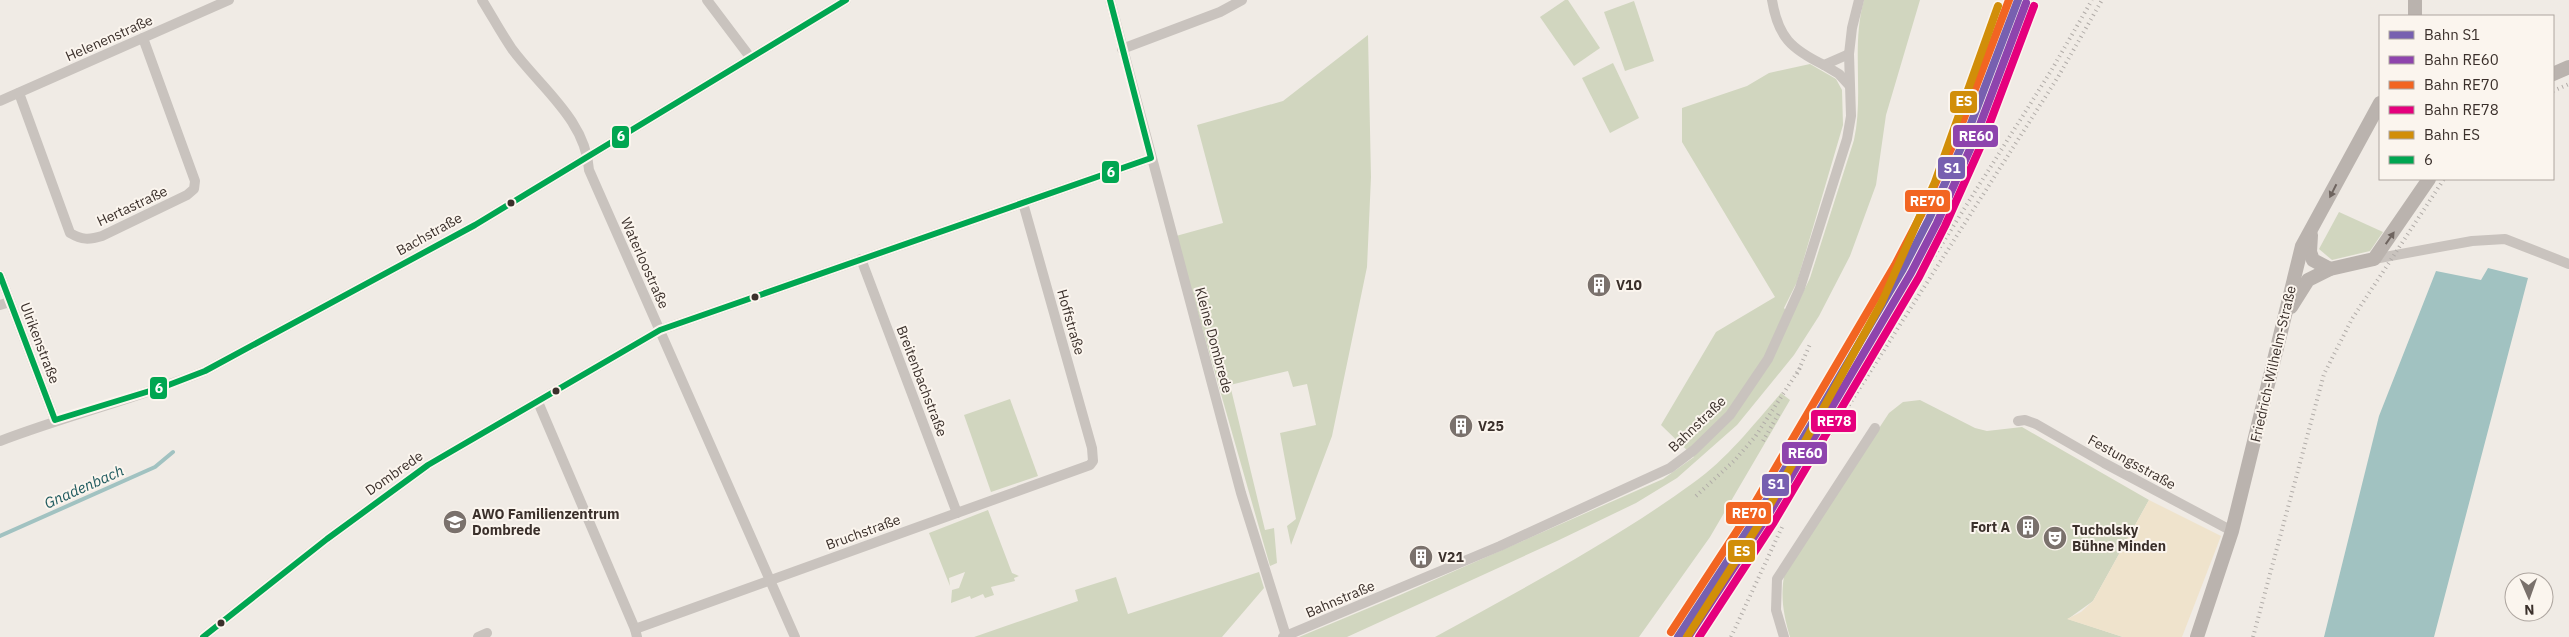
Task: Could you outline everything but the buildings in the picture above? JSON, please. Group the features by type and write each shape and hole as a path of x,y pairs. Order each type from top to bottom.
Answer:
{"main road":[{"path":"2415,0 2415,15"},
{"path":"2554,74 2569,67"},
{"name":"Friedrich-Wilhelm-Straße","path":"2197,637 2232,531 2287,314 2295,268 2302,246 2379,105"},
{"path":"2287,314 2308,280 2330,269 2374,259 2427,180"},
{"path":"2310,234 2310,252 2313,260 2330,269"}],"street":[{"name":"Helenenstraße","path":"0,101 229,0"},
{"name":"Waterloostraße","path":"482,0 512,49 578,129 588,156 589,170 795,637"},
{"path":"707,0 750,57"},
{"name":"Bachstraße","path":"0,441 55,420 166,386 205,371 458,234 846,0"},
{"name":"Kleine Dombrede","path":"1110,0 1241,493 1284,637"},
{"path":"1122,49 1220,12 1242,0"},
{"path":"1772,0 1780,30 1788,42 1802,54 1839,74 1850,86"},
{"name":"Bahnstraße","path":"1284,637 1500,546 1644,481 1670,468 1694,450 1730,415 1768,359 1800,288 1847,139 1851,116 1849,54 1852,28 1859,0"},
{"name":"Hertastraße","path":"19,93 70,232 79,238 90,239 102,236 187,195 194,188 195,181 143,38"},
{"path":"1824,65 1849,54"},
{"name":"Dombrede","path":"203,637 327,538 428,465 660,330 1151,158"},
{"name":"Hoffstraße","path":"1022,203 1092,448"},
{"path":"2374,259 2472,242 2505,239 2569,264"},
{"name":"Breitenbachstraße","path":"861,259 957,512"},
{"name":"Ulrikenstraße","path":"0,275 5,304 55,420"},
{"path":"538,402 636,633"},
{"name":"Festungsstraße","path":"2018,421 2025,420 2036,424 2104,463 2232,531"},
{"path":"1784,637 1776,610 1777,579 1875,428"},
{"name":"Bruchstraße","path":"636,633 771,580 957,512 1084,469 1093,461 1092,448"}],"green space":[{"path":"1565,0 1568,0 1600,48 1574,66 1540,17"},
{"path":"1864,0 1920,0 1886,115 1876,185 1850,256 1819,316 1794,355 1737,425 1677,478 1636,503 1347,637 1299,637 1400,595 1663,479 1694,457 1661,425 1716,332 1775,297 1682,142 1682,108 1747,86 1769,73 1810,64 1836,79 1842,90 1843,125 1797,282 1784,308 1791,317 1810,278 1854,140 1858,105 1858,35"},
{"path":"1634,1 1654,61 1625,71 1604,12"},
{"path":"1368,35 1371,177 1367,267 1332,436 1291,545 1287,526 1296,519 1280,433 1316,425 1307,384 1293,387 1288,371 1230,385 1265,530 1274,528 1277,563 1270,566 1176,236 1223,223 1197,125 1283,101"},
{"path":"1613,63 1639,118 1610,133 1582,78"},
{"path":"2339,212 2383,232 2370,251 2332,260 2319,249"},
{"path":"1781,393 1790,400 1710,537 1639,637 1435,637 1534,583 1662,505 1717,463"},
{"path":"1010,399 1038,476 991,492 964,415"},
{"path":"1920,400 1975,428 1987,431 2022,427 2149,500 2093,601 2068,619 2123,637 1790,637 1783,604 1785,571 1889,413 1903,402"},
{"path":"988,510 1012,573 1019,576 1014,578 1015,581 991,587 994,595 985,598 983,594 971,599 970,596 951,603 952,590 959,588 965,572 949,578 950,586 929,533"},
{"path":"1259,572 1264,588 1222,637 974,637 1078,601 1075,590 1116,577 1128,614"}],"sand":[{"path":"2149,500 2221,536 2182,637 2123,637 2067,619 2081,612 2093,601"}],"water":[{"path":"2488,268 2528,278 2434,637 2324,637 2379,416 2436,271 2481,280"}],"waterway":[{"name":"Gnadenbach","path":"0,536 155,467 173,452"}],"railway":[{"path":"1908,298 2051,71 2092,0"},
{"path":"1701,637 2058,77 2102,0"},
{"path":"2554,91 2569,84"},
{"path":"2253,637 2324,374 2352,319 2443,180"},
{"path":"1797,374 1811,342"},
{"path":"1696,496 1734,461 1755,437 1800,368"},
{"path":"1763,441 1779,413"},
{"path":"1691,637 1814,445"},
{"path":"1731,637 1783,525"}],"rail line":[{"name":"RE70","path":"1671,632 1752,508 1895,265 1921,215 1959,131 2009,0"},
{"name":"S1","path":"1678,637 1759,513 1903,269 1929,219 1967,134 2018,0"},
{"name":"RE60","path":"1688,637 1767,517 1911,273 1937,223 1975,138 2026,3"},
{"name":"ES","path":"1687,637 1761,521 1882,302 1935,182 1998,6"},
{"name":"RE78","path":"1699,637 1774,522 1919,277 1945,226 1983,141 2034,6"}],"transit line":[{"name":"6","path":"0,275 55,420 166,386 205,371 475,225 846,0"},
{"name":"6","path":"203,637 327,539 428,465 660,330 1151,158 1110,0"}],"place":[{"name":"V10","path":"1599,285"},
{"name":"V25","path":"1461,426"},
{"name":"AWO Familienzentrum Dombrede","path":"455,522"},
{"name":"Fort A","path":"2028,527"},
{"name":"Tucholsky Bühne Minden","path":"2055,538"},
{"name":"V21","path":"1421,557"}]}
